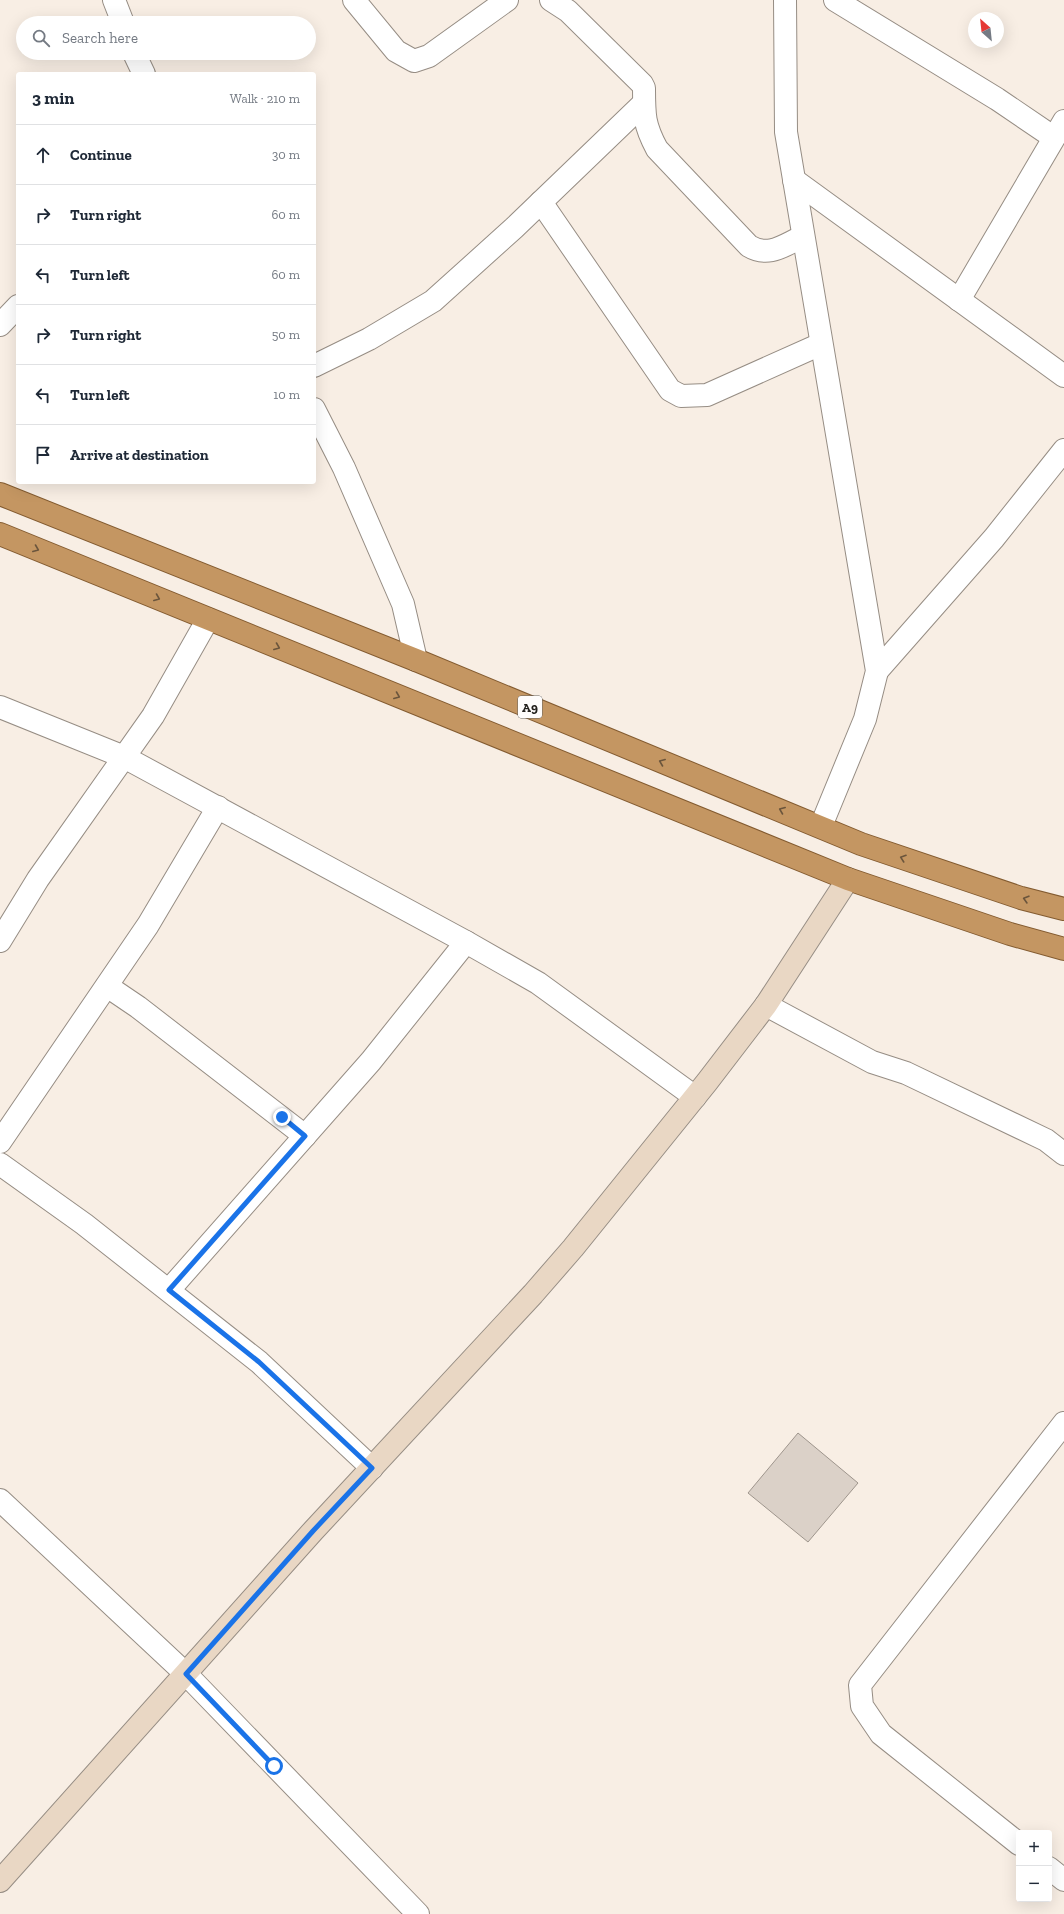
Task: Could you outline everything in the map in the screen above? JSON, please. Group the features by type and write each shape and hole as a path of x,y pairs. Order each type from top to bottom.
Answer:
{"highway":[{"name":"A9","path":"0,494 416,660 862,844 1021,898 1064,910"},
{"path":"0,534 848,879 1010,934 1064,949"}],"main road":[{"path":"0,1881 313,1531 533,1294 573,1248 766,1005 848,879"}],"street":[{"path":"114,0 120,16"},
{"path":"354,0 396,51 414,61 429,56 507,0"},
{"path":"551,0 568,11 642,84 644,88 644,119 648,132 657,149 750,246 759,252 768,252 802,237"},
{"path":"785,0 786,132 802,237 877,671 865,719 821,826"},
{"path":"835,0 991,94 1059,129 959,300"},
{"path":"137,60 143,72"},
{"path":"316,365 369,339 433,301 541,202 644,103"},
{"path":"794,180 1064,376"},
{"path":"541,202 670,390 681,396 707,395 821,344"},
{"path":"0,325 16,308"},
{"path":"316,413 344,468 403,604 416,660"},
{"path":"877,671 994,538 1064,450"},
{"path":"0,941 38,879 153,716 208,619"},
{"path":"0,706 124,757 466,942 538,984 694,1097"},
{"path":"0,1142 148,925 218,807"},
{"path":"169,1290 371,1062 466,942"},
{"path":"107,986 138,1007 305,1136"},
{"path":"766,1005 872,1062 906,1073 1046,1140 1064,1154"},
{"path":"0,1164 84,1224 259,1362 372,1468"},
{"path":"1016,1842 881,1734 862,1706 860,1685 1064,1423"},
{"path":"0,1500 186,1674 418,1914"},
{"path":"1052,1870 1064,1880"}],"building":[{"path":"798,1433 858,1483 808,1542 748,1493"}],"route":[{"path":"274,1766 186,1674 313,1531 372,1468 259,1362 169,1290 305,1136 282,1117"}]}
